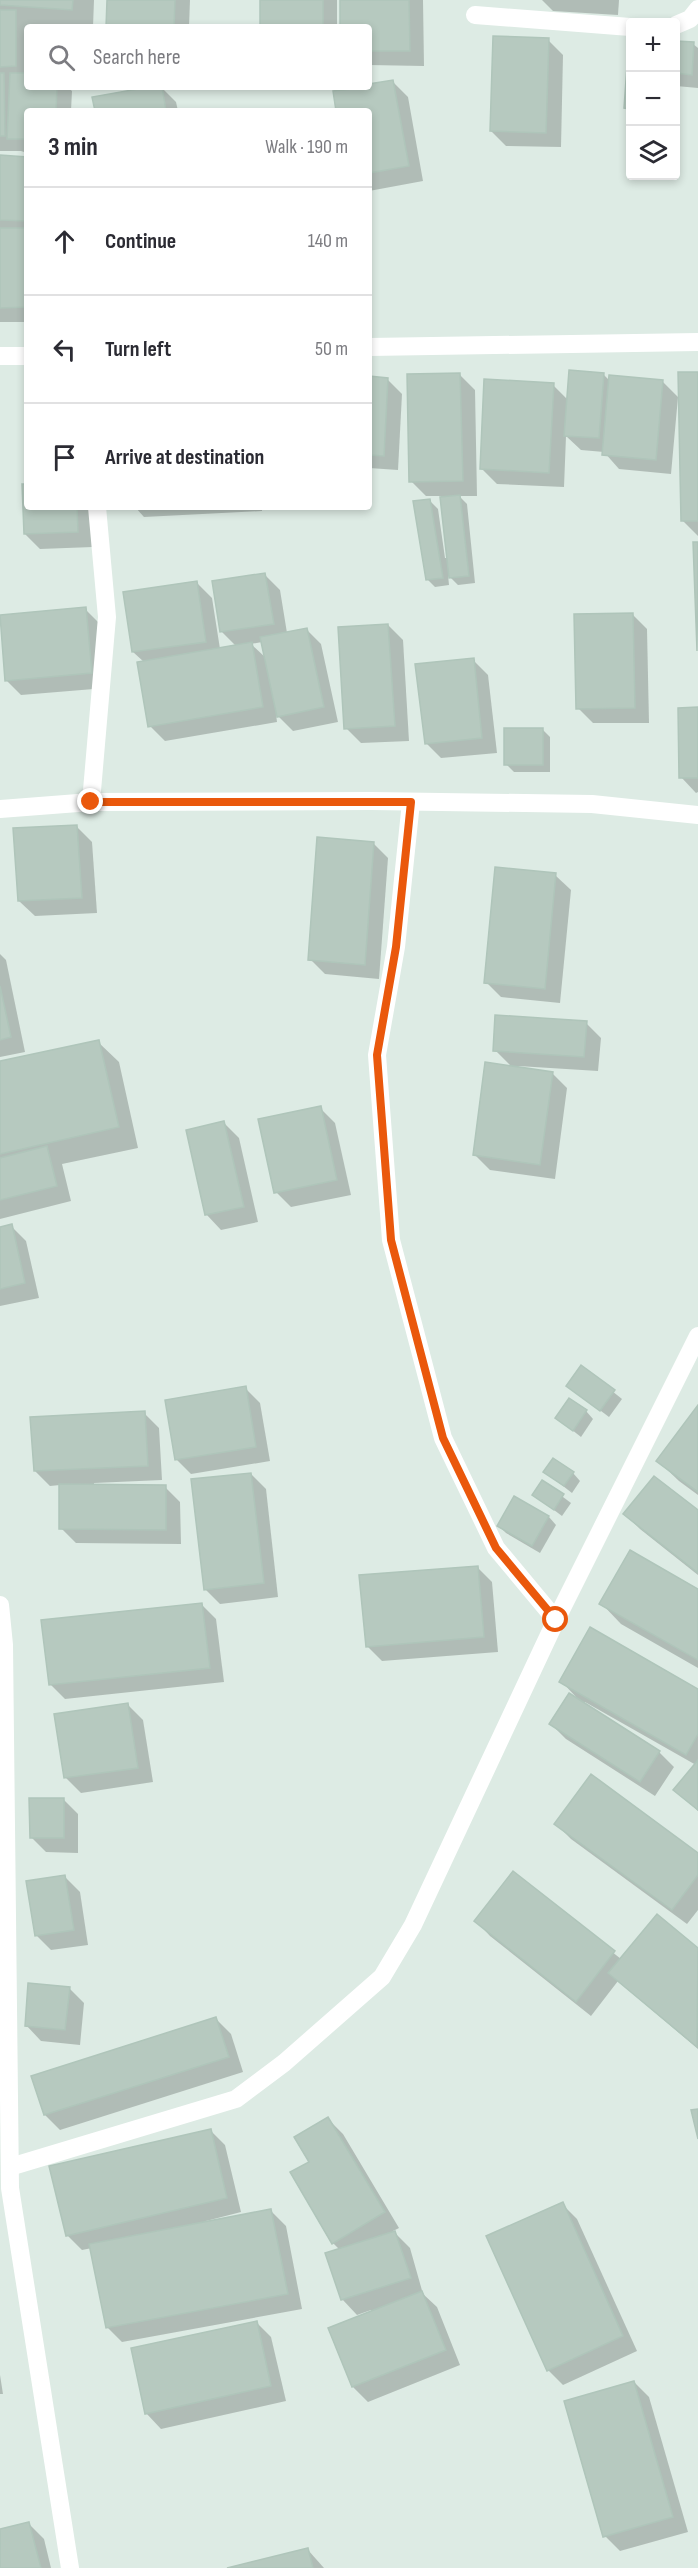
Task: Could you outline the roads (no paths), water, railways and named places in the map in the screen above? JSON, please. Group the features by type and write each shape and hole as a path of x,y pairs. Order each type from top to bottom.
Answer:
{"street":[{"path":"680,23 690,19 698,9"},
{"path":"475,15 626,27"},
{"path":"372,347 698,342"},
{"path":"0,356 24,356"},
{"path":"91,802 107,617 97,510"},
{"path":"0,809 91,802 411,802 592,804 698,815"},
{"path":"411,802 396,947 377,1055 391,1240 443,1438 496,1548 556,1620"},
{"path":"10,2167 236,2099 284,2062 382,1977 413,1925 556,1620 698,1336"},
{"path":"0,1605 4,1645 10,2188 70,2568"}]}
